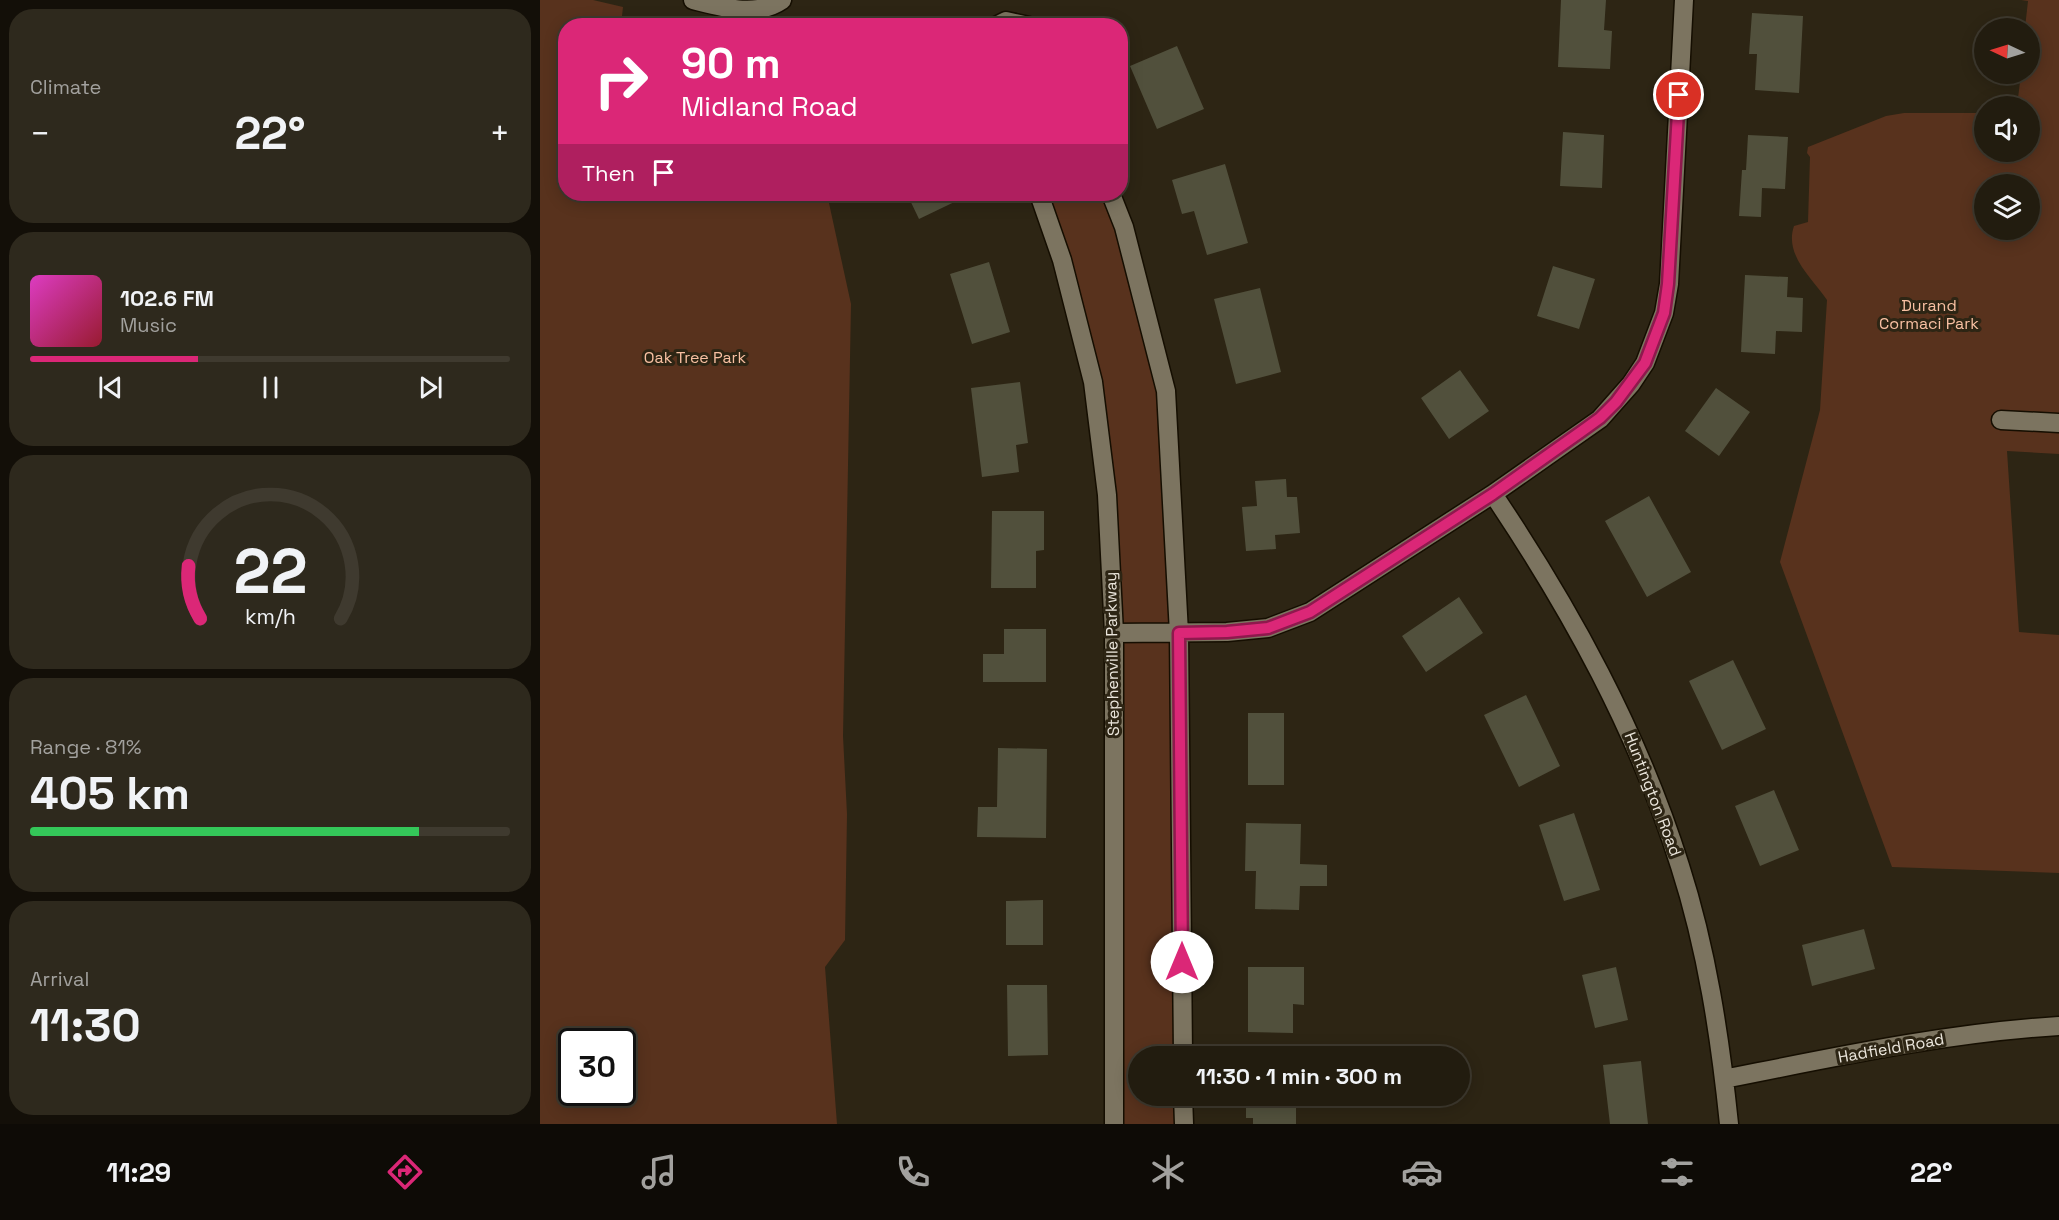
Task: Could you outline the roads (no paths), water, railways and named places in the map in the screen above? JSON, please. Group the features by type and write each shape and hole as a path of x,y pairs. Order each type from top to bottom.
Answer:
{"street":[{"path":"693,0 746,10 765,8 782,0"},
{"path":"1114,633 1227,632 1268,628 1310,612 1493,494 1600,418 1631,384 1645,363 1655,340 1668,284 1684,0"},
{"name":"Stephenville Parkway","path":"1041,201 1062,260 1093,382 1107,495 1114,633 1114,1124"},
{"path":"1114,201 1124,227 1166,391 1179,633 1183,1046"},
{"path":"2001,420 2059,423"},
{"name":"Huntington Road","path":"1493,494 1584,641 1635,746 1680,865 1710,984 1729,1124"},
{"name":"Hadfield Road","path":"1724,1078 1915,1042 2012,1029 2059,1026"},
{"path":"1183,1106 1184,1124"}],"park label":[{"name":"Durand Cormaci Park","path":"1929,314"},
{"name":"Oak Tree Park","path":"695,357"}]}
